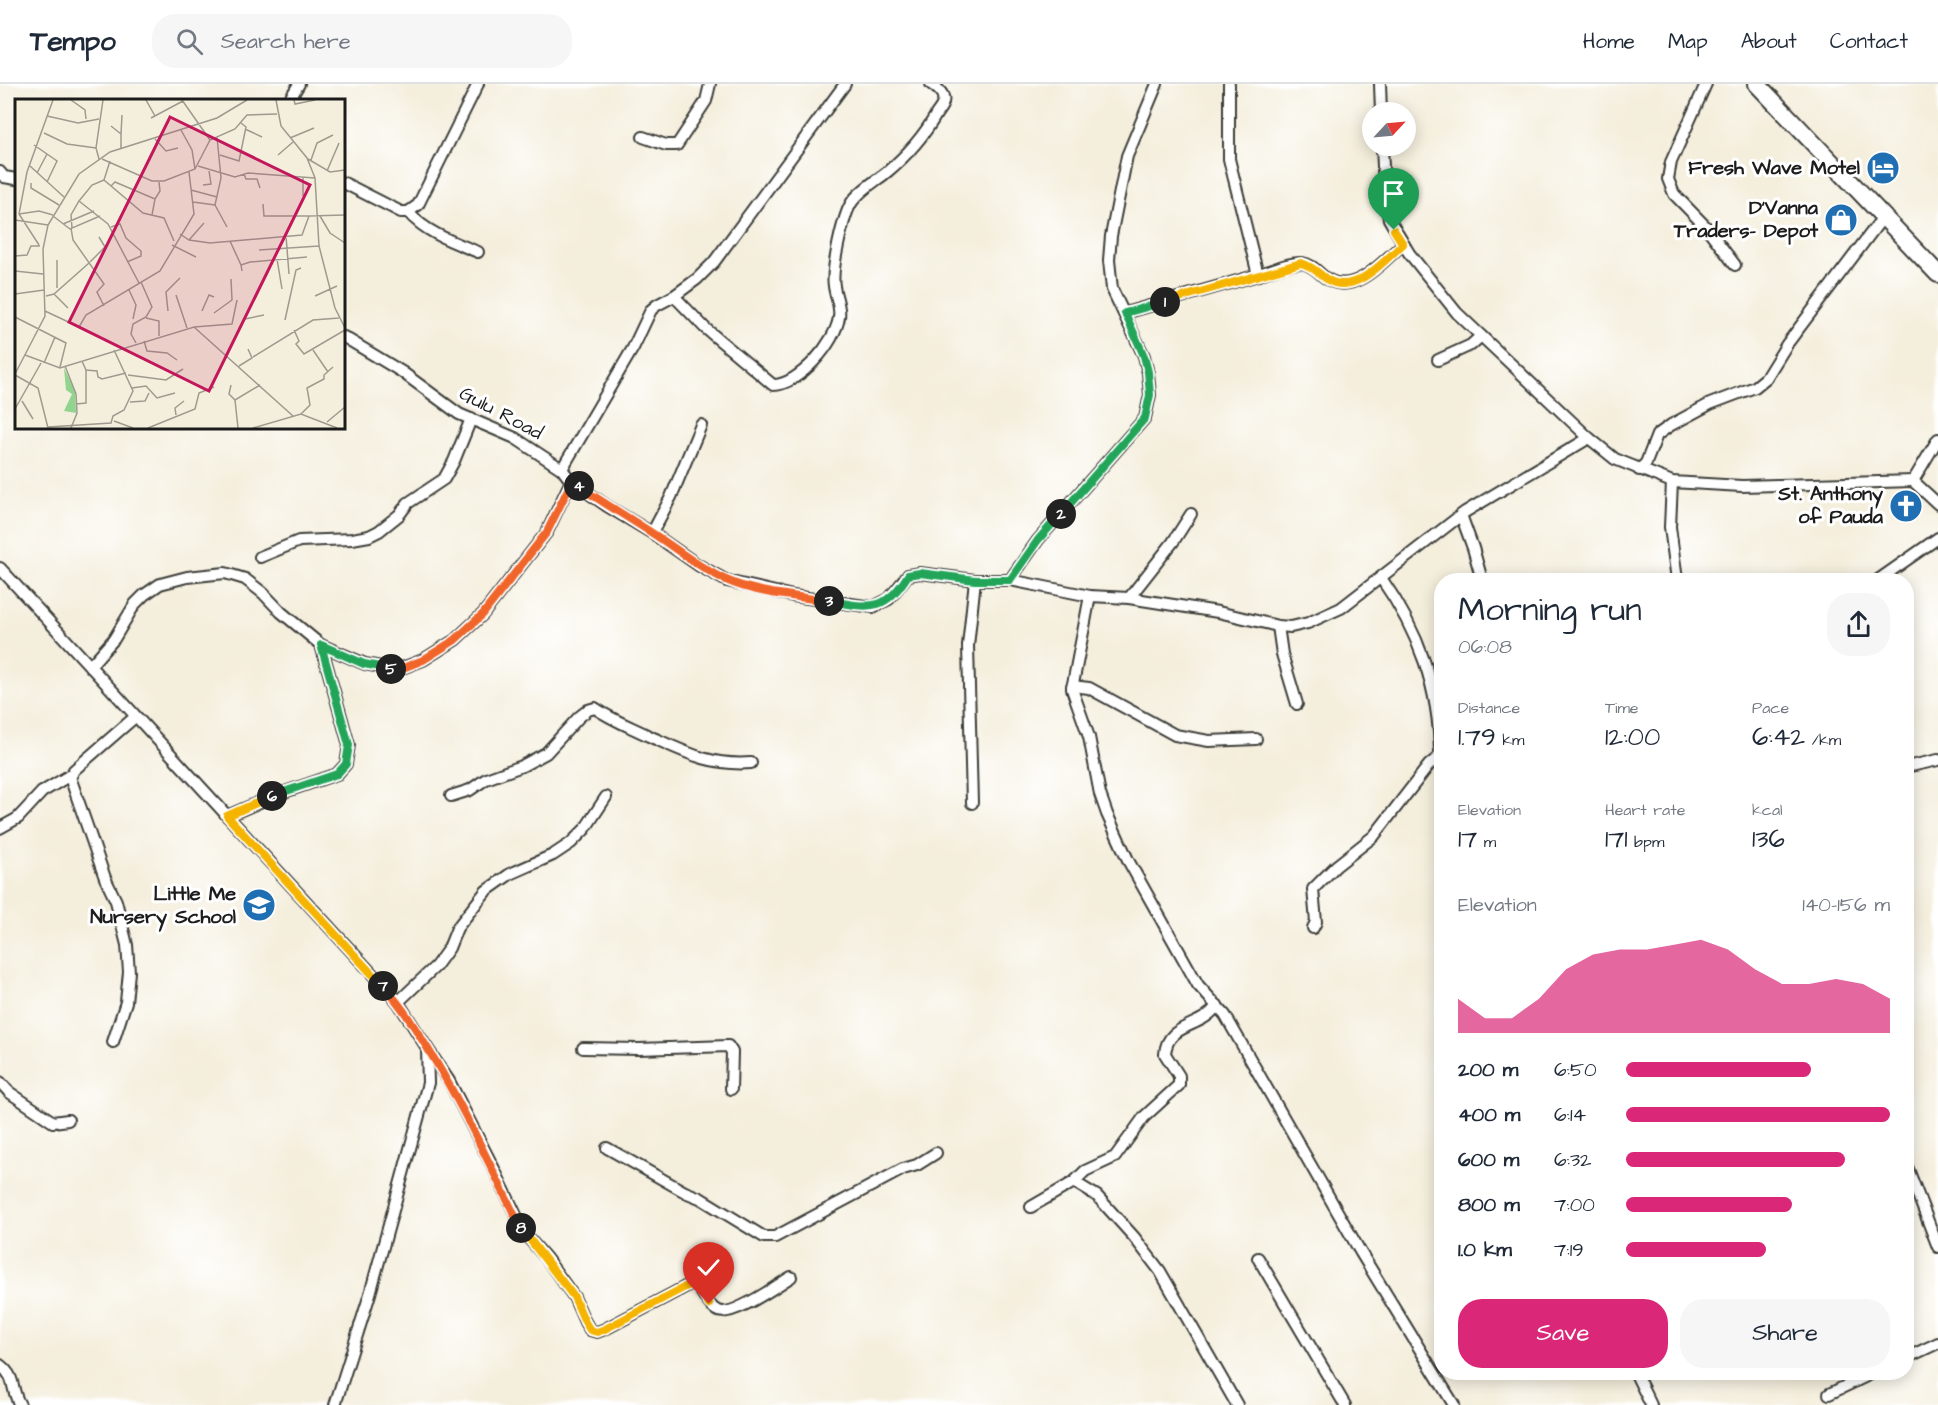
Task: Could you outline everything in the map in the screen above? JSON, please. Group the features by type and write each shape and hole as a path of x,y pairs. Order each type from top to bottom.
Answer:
{"main road":[{"path":"1757,84 1938,274"}],"street":[{"path":"292,99 291,97 299,84"},
{"path":"345,184 401,212 408,212 418,205 478,84"},
{"path":"643,137 666,145 676,145 706,101 710,84"},
{"path":"562,469 633,348 651,310 697,279 714,262 844,84"},
{"path":"674,296 705,328 773,385 781,385 790,381 810,366 835,331 840,315 833,283 837,252 848,210 852,201 911,149 933,121 943,104 943,97 931,84"},
{"path":"1010,580 1038,540 1145,418 1150,395 1148,372 1144,356 1112,289 1109,260 1111,236 1127,156 1157,84"},
{"path":"1229,84 1229,159 1258,275"},
{"path":"1380,84 1381,102"},
{"path":"1706,84 1671,162 1668,179 1674,194 1707,228 1735,265"},
{"path":"1382,156 1383,188 1389,219 1403,244 1435,287 1481,336 1589,438 1615,459 1672,482 1742,486 1913,481 1938,504"},
{"path":"0,172 4,177 15,179"},
{"path":"408,212 418,224 433,233 478,252"},
{"path":"1639,470 1646,463 1657,435 1710,404 1755,387 1766,378 1787,344 1883,217"},
{"path":"1125,313 1301,263 1312,266 1328,280 1342,285 1367,275 1403,244"},
{"path":"1438,360 1471,345 1481,336"},
{"name":"Gulu Road","path":"345,338 402,372 459,414 515,438 562,469 572,481 607,506 652,533 698,565 727,581 793,596 873,607 889,599 908,575 920,573 975,580"},
{"path":"260,557 299,541 352,539 369,536 379,531 399,515 408,503 444,479 471,419"},
{"path":"652,533 671,497 701,425"},
{"path":"972,803 968,674 975,580 1010,580 1090,596 1129,598 1218,612 1291,627 1326,616 1341,608 1461,515 1589,438"},
{"path":"1913,481 1938,440"},
{"path":"90,666 114,639 135,604 144,595 160,584 187,577 225,573 245,579 263,592 281,612 321,645 364,664 398,670 423,660 455,640 483,614 547,532 572,481"},
{"path":"1672,482 1670,527 1676,573"},
{"path":"1129,598 1173,542 1191,514"},
{"path":"1461,515 1480,573"},
{"path":"1888,573 1938,538"},
{"path":"0,568 398,1002 458,1098 525,1234 546,1258 574,1297 590,1330 597,1332 605,1329 695,1284 715,1310 725,1313 745,1305 791,1277"},
{"path":"1381,578 1401,607 1416,638 1434,690"},
{"path":"1090,596 1072,686 1089,737 1100,794 1116,833 1129,862 1198,985 1217,1005 1361,1253 1434,1372"},
{"path":"1278,626 1282,654 1298,704"},
{"path":"227,816 276,795 337,774 346,764 349,745 321,645"},
{"path":"1072,686 1089,687 1175,735 1209,741 1256,739"},
{"path":"451,796 470,790 486,779 522,766 546,753 579,717 595,708 630,728 693,756 723,763 751,763"},
{"path":"0,828 18,818 42,792 72,774 135,717"},
{"path":"1313,928 1316,922 1313,889 1336,866 1374,836 1434,760"},
{"path":"1914,765 1938,760"},
{"path":"72,774 70,777 105,878 116,901 127,945 129,972 126,1002 113,1042"},
{"path":"398,1002 436,966 449,948 457,928 486,891 510,874 553,855 571,843 585,829 606,797"},
{"path":"1031,1207 1074,1182 1085,1171 1115,1157 1144,1116 1179,1085 1179,1076 1165,1054 1168,1041 1174,1033 1209,1016 1217,1005"},
{"path":"583,1048 728,1046 732,1052 731,1089"},
{"path":"335,1405 370,1294 428,1083 427,1048"},
{"path":"0,1082 9,1092 53,1122 68,1120"},
{"path":"607,1148 685,1192 700,1198 764,1237 776,1238 936,1153"},
{"path":"1074,1182 1097,1196 1134,1237 1160,1271 1238,1405"},
{"path":"1914,1185 1938,1247"},
{"path":"1258,1258 1345,1405"},
{"path":"1914,1354 1938,1343"},
{"path":"0,1365 10,1373 20,1405"},
{"path":"1439,1380 1454,1405"},
{"path":"1639,1380 1651,1405"},
{"path":"1829,1394 1858,1380"}],"place":[{"name":"Fresh Wave Motel","path":"1883,168"},
{"name":"D'Vanna Traders- Depot","path":"1841,220"},
{"name":"St. Anthony of Pauda","path":"1906,506"},
{"name":"Little Me Nursery School","path":"259,905"}],"route":[{"path":"709,1304 695,1284 605,1329 597,1332 590,1330 574,1297 546,1258 525,1234 448,1081 398,1002 227,816 299,786 337,774 346,764 349,745 321,645 364,664 398,670 423,660 455,640 483,614 525,562 547,532 572,481 698,565 727,581 753,588 873,607 889,599 908,575 920,573 975,580 1010,580 1038,540 1145,418 1150,395 1148,372 1144,356 1125,313 1301,263 1312,266 1335,283 1342,285 1354,282 1367,275 1403,244 1394,230"}]}
